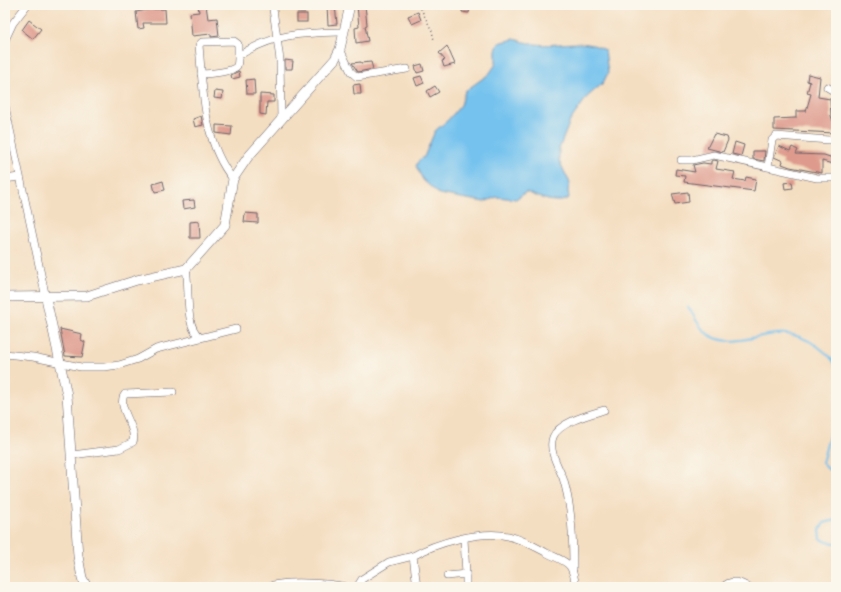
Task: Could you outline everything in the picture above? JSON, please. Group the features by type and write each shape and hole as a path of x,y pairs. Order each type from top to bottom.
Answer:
{"street":[{"path":"5,40 13,23 27,5"},
{"path":"5,297 46,298 87,296 137,280 186,268 225,225 233,179 248,156 326,70 340,49 350,5"},
{"path":"273,9 280,60 281,119"},
{"path":"238,56 255,45 277,37 299,34 344,32"},
{"path":"201,74 210,74 234,68 237,65 238,44 234,41 200,43 201,74 207,116 218,156 233,179"},
{"path":"340,49 351,72 357,77 407,69"},
{"path":"827,87 835,92 836,115"},
{"path":"5,106 68,402 78,556 82,578 88,587"},
{"path":"768,166 772,140 776,136 829,140"},
{"path":"682,160 692,160 714,155 817,178 836,178"},
{"path":"5,179 19,177"},
{"path":"186,268 190,324 194,332 200,337"},
{"path":"5,354 33,357 61,364 91,368 119,365 138,359 156,349 236,329"},
{"path":"72,455 119,449 133,442 133,433 123,406 122,398 125,394 173,392"},
{"path":"576,587 573,569 568,496 554,454 553,437 558,430 569,423 604,410"},
{"path":"357,587 362,579 389,562 413,556 432,547 464,539 493,535 508,536 524,541 564,560 573,569"},
{"path":"464,539 466,587"},
{"path":"413,556 417,587"},
{"path":"447,576 466,574"},
{"path":"268,587 293,582 346,587"},
{"path":"723,587 728,583 735,582 748,587"}],"path":[{"path":"419,5 432,31 434,40"}],"water":[{"path":"514,39 527,43 544,45 580,43 597,46 605,50 608,73 603,83 587,97 570,121 559,149 559,161 570,183 568,190 569,198 554,201 526,192 516,199 497,197 484,202 439,194 423,180 416,166 419,160 424,157 435,131 448,120 461,105 465,91 489,74 496,64 496,50 499,43"}],"building":[{"path":"198,5 206,5 208,19 217,18 219,36 211,37 211,34 192,36 190,13 199,12"},
{"path":"327,5 335,5 337,24 328,25"},
{"path":"357,5 365,5 367,25 365,26 368,41 356,43 355,28 359,27"},
{"path":"462,5 470,5 469,13 462,12"},
{"path":"152,9 165,9 166,23 143,23 144,28 138,29 136,12"},
{"path":"418,12 421,20 412,24 408,16"},
{"path":"297,14 307,14 307,22 297,22"},
{"path":"29,20 41,29 33,39 22,30"},
{"path":"447,46 455,64 444,67 442,61 445,60 439,53"},
{"path":"285,60 293,61 292,69 285,69"},
{"path":"371,62 373,69 358,72 352,63"},
{"path":"422,64 424,71 417,73 415,66"},
{"path":"239,71 240,77 232,79 231,75"},
{"path":"808,74 820,77 818,97 830,99 831,116 833,121 836,122 835,133 774,130 774,119 796,118 796,111 806,111 811,94 807,93 810,82 807,81"},
{"path":"421,76 424,83 417,86 414,78"},
{"path":"254,79 255,94 247,94 246,80"},
{"path":"360,84 361,94 354,94 353,85"},
{"path":"435,86 439,92 430,97 427,91"},
{"path":"215,91 223,92 222,99 214,98"},
{"path":"260,94 274,95 274,102 267,102 266,115 260,114"},
{"path":"201,116 203,125 195,127 193,119"},
{"path":"216,125 232,126 231,135 216,133"},
{"path":"714,134 727,137 728,140 723,152 707,148"},
{"path":"735,142 744,145 741,156 732,154"},
{"path":"779,146 790,151 792,147 798,150 796,154 824,155 836,159 836,165 822,161 822,173 790,167 782,164 783,161 774,157"},
{"path":"753,151 765,151 764,161 753,159"},
{"path":"711,161 718,161 716,169 735,172 733,179 745,181 746,177 756,179 754,191 684,182 685,176 675,175 676,169 695,172 693,165 703,163 711,164"},
{"path":"163,181 165,190 155,192 153,184"},
{"path":"792,182 793,188 785,189 784,183"},
{"path":"688,192 689,202 675,204 672,194"},
{"path":"194,200 195,207 183,209 182,201"},
{"path":"245,213 258,214 258,223 244,222"},
{"path":"199,221 200,238 190,238 190,222"},
{"path":"60,329 82,334 81,340 85,342 82,357 65,356"}],"waterway":[{"path":"688,307 705,332 713,337 738,341 775,334 788,334 802,338 817,346 830,357 836,366"},
{"path":"836,415 822,463 829,470 836,473"},
{"path":"836,520 824,523 820,530 821,539 827,542 836,543"}]}
